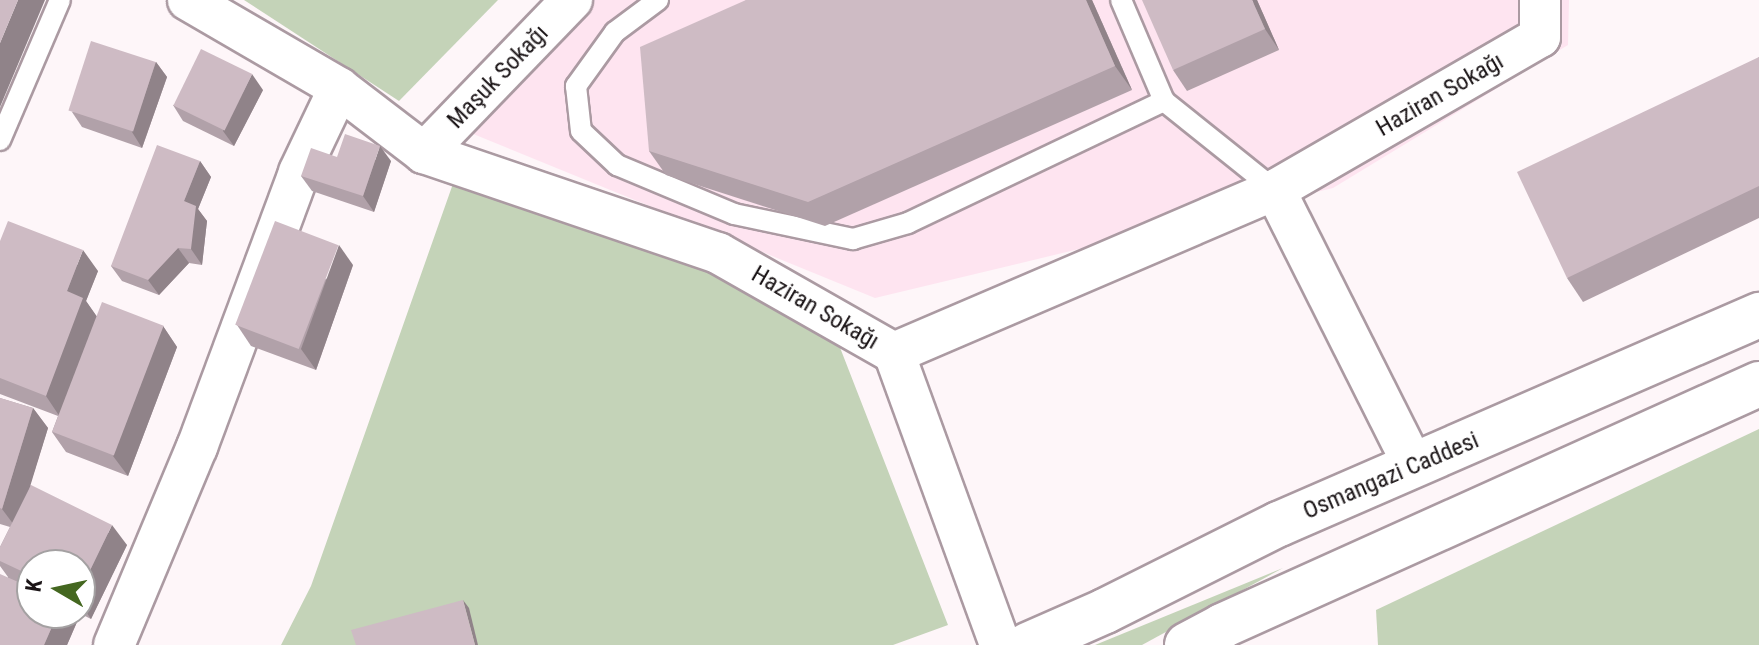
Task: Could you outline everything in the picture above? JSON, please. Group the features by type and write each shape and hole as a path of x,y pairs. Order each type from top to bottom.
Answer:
{"main road":[{"name":"Osmangazi Caddesi","path":"1028,645 1105,611 1279,524 1759,315"},
{"path":"1187,645 1222,626 1759,384"}],"street":[{"name":"Haziran Sokağı","path":"188,0 339,88 424,153 718,253 894,353 1275,190 1540,37 1540,0"},
{"name":"Maşuk Sokağı","path":"424,153 572,0"},
{"path":"114,645 197,447 299,172 339,88"},
{"path":"1275,190 1414,466"},
{"path":"894,353 1000,645"}],"lane":[{"path":"0,140 60,0"},
{"path":"658,0 615,32 576,86 581,131 617,165 734,214 853,239 908,223 1164,101"},
{"path":"1121,0 1164,101 1275,190"}],"shaded area":[{"path":"591,0 1569,0 1568,45 1333,188 875,298 461,129"}],"green space":[{"path":"244,0 498,0 399,101"},
{"path":"455,178 825,309 948,625 893,645 281,645 311,586"},
{"path":"1759,429 1759,645 1378,645 1376,610"},
{"path":"1283,568 1142,645 1095,645"}],"building":[{"path":"0,0 18,0 0,43"},
{"path":"746,0 1086,0 1115,66 808,202 649,151 640,47"},
{"path":"1142,0 1252,0 1265,29 1173,70"},
{"path":"91,41 156,62 133,131 68,110"},
{"path":"201,49 252,74 225,131 173,106"},
{"path":"1759,57 1759,186 1567,278 1517,172"},
{"path":"345,134 380,146 363,196 301,176 311,148 337,157"},
{"path":"157,145 200,161 184,201 196,206 191,249 178,248 148,280 111,266"},
{"path":"8,221 83,250 67,291 83,298 46,396 0,378 0,241"},
{"path":"275,221 338,245 299,349 235,325"},
{"path":"102,302 164,326 114,455 52,432"},
{"path":"0,398 33,408 2,509 0,508"},
{"path":"31,485 112,525 96,558 96,549 16,549 16,568 0,561 0,547"},
{"path":"0,574 16,581 16,629 51,629 44,645 0,645"},
{"path":"463,600 475,645 356,645 351,630"}]}
